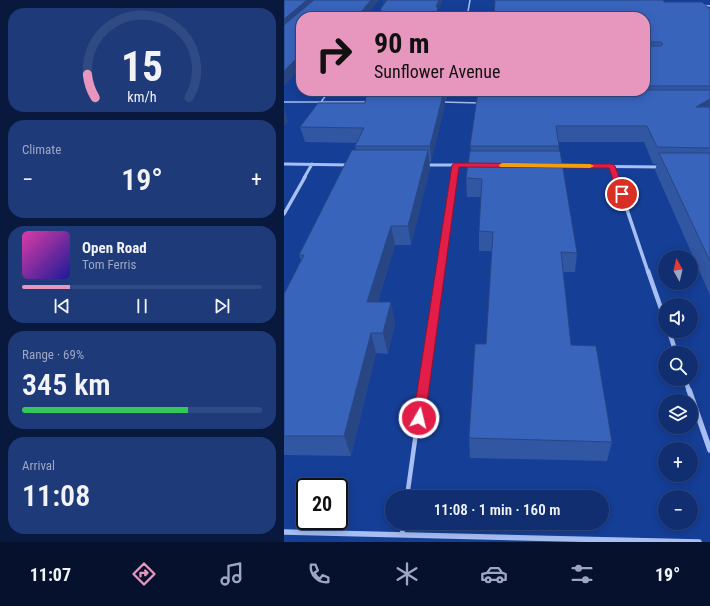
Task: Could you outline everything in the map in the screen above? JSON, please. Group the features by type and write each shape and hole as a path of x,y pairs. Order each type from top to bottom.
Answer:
{"street":[{"path":"468,12 470,0"},
{"path":"696,6 710,6"},
{"path":"284,164 352,164"},
{"path":"284,214 312,164"},
{"path":"416,165 479,165"},
{"path":"557,166 665,167"},
{"path":"612,166 658,300"},
{"path":"687,386 710,450"},
{"path":"284,532 699,542"}],"lane":[{"path":"321,102 325,96"},
{"path":"284,102 369,102"},
{"path":"440,102 480,102"},
{"path":"408,490 455,165"},
{"path":"402,534 403,530"}],"building":[{"path":"284,0 307,0 284,19"},
{"path":"314,0 371,0 361,12 300,12"},
{"path":"387,0 439,0 436,7 438,7 436,12 381,12 381,8"},
{"path":"495,0 663,0 664,2 702,2 710,9 710,86 650,86 650,46 661,46 663,44 661,42 650,42 650,12 494,12"},
{"path":"296,15 296,59 284,71 284,25"},
{"path":"650,90 710,90 710,99 696,107 710,107 710,148 657,147 647,126 556,126 559,146 470,146 477,96 650,96"},
{"path":"366,96 443,96 430,146 355,146 364,128 300,127 318,103 365,103"},
{"path":"352,150 428,150 408,226 391,226 367,302 391,302 383,333 371,333 344,436 284,436 284,294 304,255 299,255"},
{"path":"470,151 560,151 577,253 561,252 571,345 596,346 612,442 469,438 475,344 486,344 493,232 479,231 482,179 466,178"},
{"path":"659,153 710,153 710,261"}],"slow traffic":[{"path":"502,165 590,166"}],"route":[{"path":"419,418 455,165 612,166 622,194"}]}
